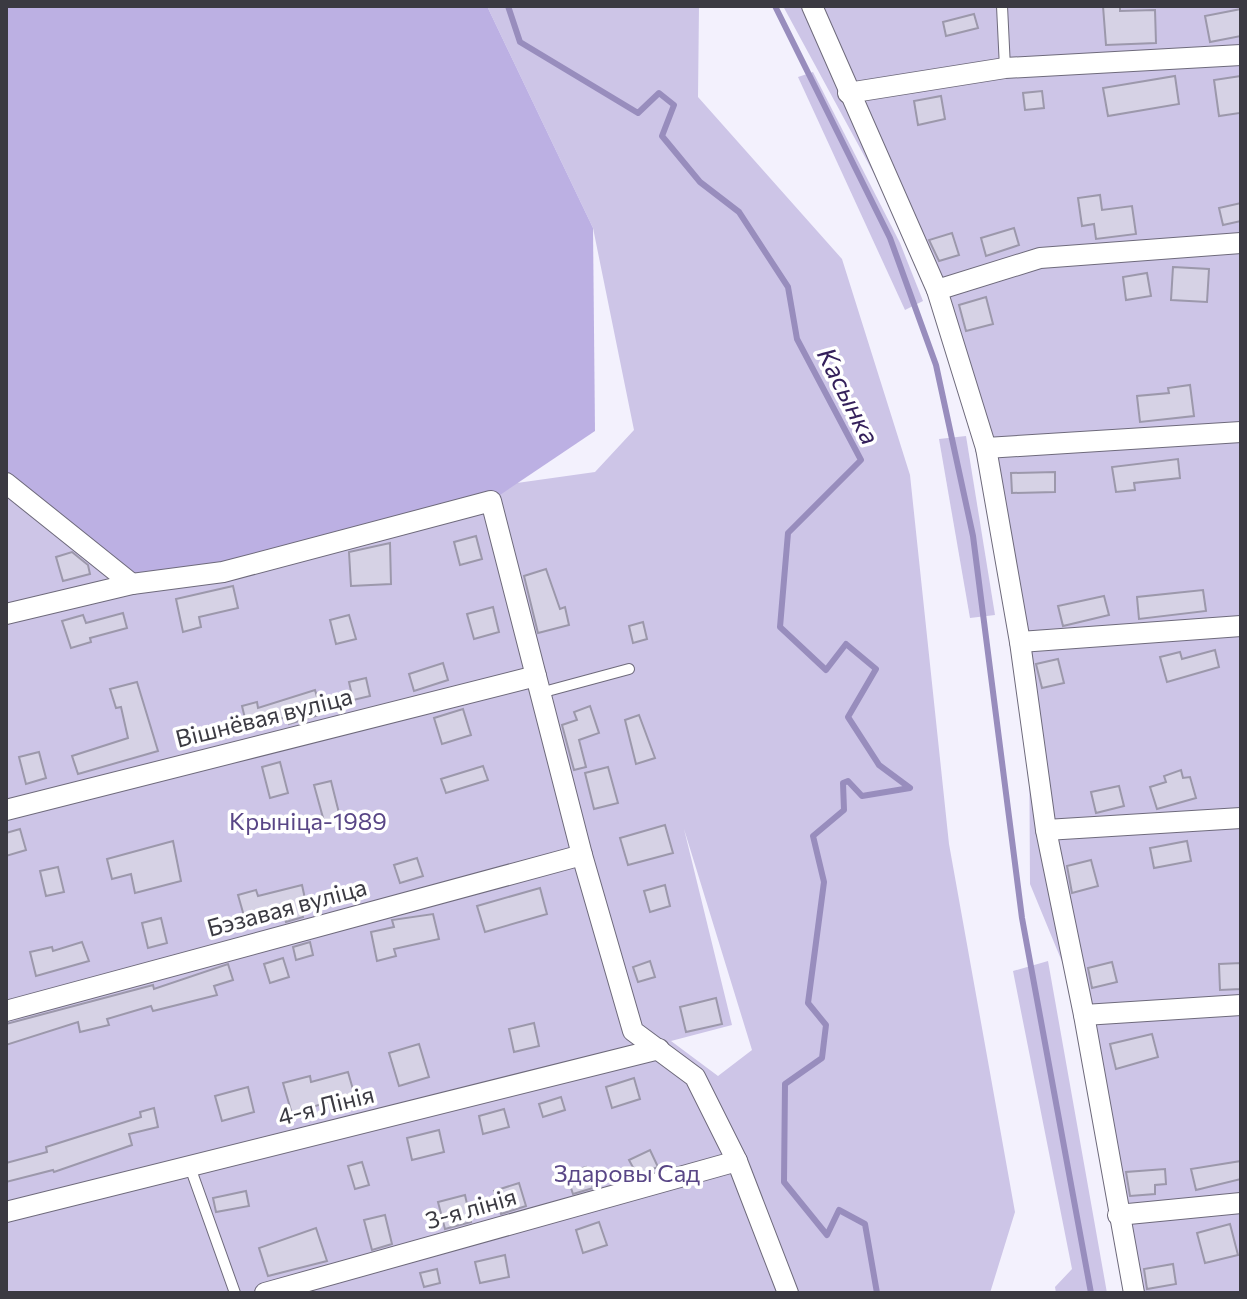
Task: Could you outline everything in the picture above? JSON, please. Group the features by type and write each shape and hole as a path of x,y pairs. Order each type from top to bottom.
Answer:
{"street":[{"path":"812,6 937,290 986,448 1020,642 1046,830 1084,1015 1134,1293"},
{"path":"848,93 1005,68 1241,55"},
{"path":"937,290 1040,258 1241,243"},
{"path":"986,448 1241,432"},
{"path":"6,483 132,584"},
{"path":"6,614 132,584 223,572 491,501 582,855 633,1031 695,1077 737,1161 788,1293"},
{"path":"1020,642 1241,626"},
{"name":"Вішнёвая вуліца","path":"6,810 538,684"},
{"path":"1046,830 1241,818"},
{"name":"Бэзавая вуліца","path":"6,1011 582,855"},
{"path":"1084,1015 1241,1005"},
{"name":"4-я Лінія","path":"6,1212 659,1049"},
{"path":"6,1198 420,1095 477,1095"},
{"name":"3-я лінія","path":"265,1293 737,1161"},
{"path":"1118,1215 1241,1203"}],"lane":[{"path":"1002,6 1005,68"},
{"path":"538,684 629,669"},
{"path":"190,1167 235,1293"}],"green space":[{"path":"487,6 699,6 698,97 842,259 910,475 949,844 1015,1212 990,1293 6,1293 6,442 341,508 595,472 634,430 593,228","holes":["684,829 752,1050 718,1076 671,1041 732,1025"]},
{"path":"783,6 1241,6 1241,1293 1134,1293 1084,1015 1030,884 1029,717 986,447 937,290"},
{"path":"813,72 900,243 923,301 905,310 798,77"},
{"path":"966,436 995,615 970,618 939,439"},
{"path":"1048,961 1107,1293 1056,1293 1055,1287 1072,1269 1013,971"}],"shaded area":[{"path":"6,6 487,6 593,228 595,431 491,501 132,584 6,483"}],"building":[{"path":"1103,6 1120,6 1120,11 1155,10 1156,43 1106,45"},
{"path":"1241,9 1241,36 1210,42 1205,16"},
{"path":"974,14 978,28 946,36 943,22"},
{"path":"1175,76 1179,104 1108,116 1103,88"},
{"path":"1241,76 1240,113 1219,116 1214,80"},
{"path":"1042,91 1044,108 1025,110 1023,93"},
{"path":"941,96 945,119 918,125 914,101"},
{"path":"1100,195 1102,210 1132,206 1136,234 1096,239 1094,224 1082,226 1078,198"},
{"path":"1241,203 1241,221 1223,225 1219,208"},
{"path":"1014,228 1019,245 986,256 981,238"},
{"path":"952,233 959,255 939,261 929,240"},
{"path":"1173,267 1209,269 1207,302 1171,300"},
{"path":"1147,273 1151,296 1126,300 1123,277"},
{"path":"986,297 993,324 966,331 959,305"},
{"path":"1190,385 1194,416 1140,422 1137,396 1169,393 1168,388"},
{"path":"1178,459 1180,478 1134,483 1135,490 1116,492 1112,467"},
{"path":"1055,472 1055,492 1012,493 1011,473"},
{"path":"476,536 482,559 460,565 454,542"},
{"path":"390,543 391,584 351,586 349,552"},
{"path":"72,552 88,565 90,574 63,581 56,557"},
{"path":"546,569 560,609 565,607 569,625 538,633 524,576"},
{"path":"233,586 238,608 199,617 201,627 183,632 176,599"},
{"path":"1203,590 1206,611 1139,619 1137,597"},
{"path":"1104,596 1109,615 1063,626 1058,606"},
{"path":"493,607 499,632 474,639 467,614"},
{"path":"123,613 127,628 90,638 91,642 71,648 62,621 83,615 86,623"},
{"path":"349,615 356,639 336,644 330,620"},
{"path":"643,622 647,639 633,643 629,626"},
{"path":"1215,650 1219,667 1167,682 1160,657 1180,652 1182,659"},
{"path":"1058,659 1064,683 1042,688 1036,664"},
{"path":"443,663 448,680 414,691 409,674"},
{"path":"366,678 370,696 353,700 349,682"},
{"path":"137,682 158,751 78,774 72,756 128,738 121,707 116,708 110,689"},
{"path":"315,690 322,714 289,724 287,717 247,727 242,706 257,702 258,708"},
{"path":"590,706 599,733 579,740 586,767 574,770 562,725 577,720 574,712"},
{"path":"463,709 471,735 442,744 434,718"},
{"path":"639,715 655,758 636,764 625,720"},
{"path":"39,752 46,778 26,784 19,757"},
{"path":"280,762 288,793 270,798 262,767"},
{"path":"483,766 488,780 446,793 441,779"},
{"path":"608,767 618,803 594,809 585,773"},
{"path":"1181,770 1183,778 1190,777 1196,798 1157,809 1150,787 1166,782 1164,776"},
{"path":"331,781 341,821 325,825 314,785"},
{"path":"1119,786 1124,806 1096,813 1091,792"},
{"path":"665,825 673,853 628,865 620,838"},
{"path":"20,829 26,850 6,856 6,833"},
{"path":"173,841 181,881 135,893 131,874 112,879 107,859"},
{"path":"1187,841 1191,861 1154,868 1150,848"},
{"path":"417,858 423,876 400,883 394,865"},
{"path":"1091,860 1098,886 1072,893 1067,866"},
{"path":"58,867 64,892 46,896 40,871"},
{"path":"302,885 307,908 301,909 303,917 286,922 283,912 246,923 238,895 256,890 258,896"},
{"path":"665,885 670,906 650,912 644,891"},
{"path":"540,888 547,914 485,932 477,906"},
{"path":"433,914 439,939 394,949 396,956 377,961 371,932 394,927 392,920"},
{"path":"161,918 167,943 148,948 142,923"},
{"path":"82,942 89,961 36,976 30,952 52,947 53,951"},
{"path":"310,942 313,955 296,960 293,947"},
{"path":"283,958 289,977 270,983 264,964"},
{"path":"650,961 655,977 638,982 633,967"},
{"path":"1112,962 1117,982 1092,988 1088,968"},
{"path":"1241,963 1241,989 1220,990 1219,964"},
{"path":"228,964 233,980 214,986 217,995 153,1011 151,1006 107,1019 109,1025 80,1032 78,1022 6,1045 6,1024 153,985 154,989"},
{"path":"716,998 722,1024 686,1032 680,1007"},
{"path":"534,1023 539,1046 514,1052 509,1029"},
{"path":"1152,1034 1158,1057 1116,1069 1110,1044"},
{"path":"419,1044 429,1077 399,1086 389,1053"},
{"path":"348,1072 354,1093 292,1114 283,1083 310,1076 311,1082"},
{"path":"634,1078 640,1099 612,1108 606,1087"},
{"path":"248,1087 254,1112 222,1121 215,1096"},
{"path":"561,1097 565,1110 543,1117 539,1104"},
{"path":"154,1108 158,1127 129,1134 132,1145 54,1172 6,1182 6,1163 47,1152 46,1147 141,1117 140,1112"},
{"path":"504,1109 509,1127 483,1134 479,1116"},
{"path":"439,1130 444,1152 412,1160 407,1138"},
{"path":"650,1150 658,1167 637,1175 629,1160"},
{"path":"1241,1161 1241,1179 1196,1190 1191,1169"},
{"path":"362,1162 369,1185 355,1189 348,1166"},
{"path":"586,1167 593,1188 573,1194 566,1173"},
{"path":"1165,1169 1166,1184 1155,1185 1155,1194 1130,1196 1126,1172"},
{"path":"519,1183 526,1206 501,1214 494,1191"},
{"path":"246,1191 249,1206 216,1212 213,1198"},
{"path":"465,1195 471,1222 445,1229 438,1202"},
{"path":"385,1215 392,1244 372,1250 364,1220"},
{"path":"599,1222 607,1245 583,1253 576,1230"},
{"path":"1230,1224 1238,1255 1205,1263 1197,1233"},
{"path":"316,1228 327,1261 268,1276 259,1248"},
{"path":"505,1255 509,1277 480,1283 475,1262"},
{"path":"1173,1264 1176,1284 1147,1289 1144,1269"},
{"path":"437,1269 440,1283 424,1287 420,1273"}],"waterway":[{"name":"Касынка","path":"508,6 520,42 638,113 659,93 674,105 662,136 700,182 739,212 788,287 797,339 861,460 788,533 780,627 826,670 846,644 876,669 848,717 879,765 910,788 862,796 848,781 843,783 844,810 813,836 824,882 808,1003 826,1025 822,1058 785,1084 784,1182 827,1235 839,1210 865,1224 877,1293"},
{"path":"775,6 890,238 936,365 973,536 1022,918 1091,1293"}],"park label":[{"name":"Крыніца-1989","path":"308,822"},
{"name":"Здаровы Сад","path":"627,1174"}]}
